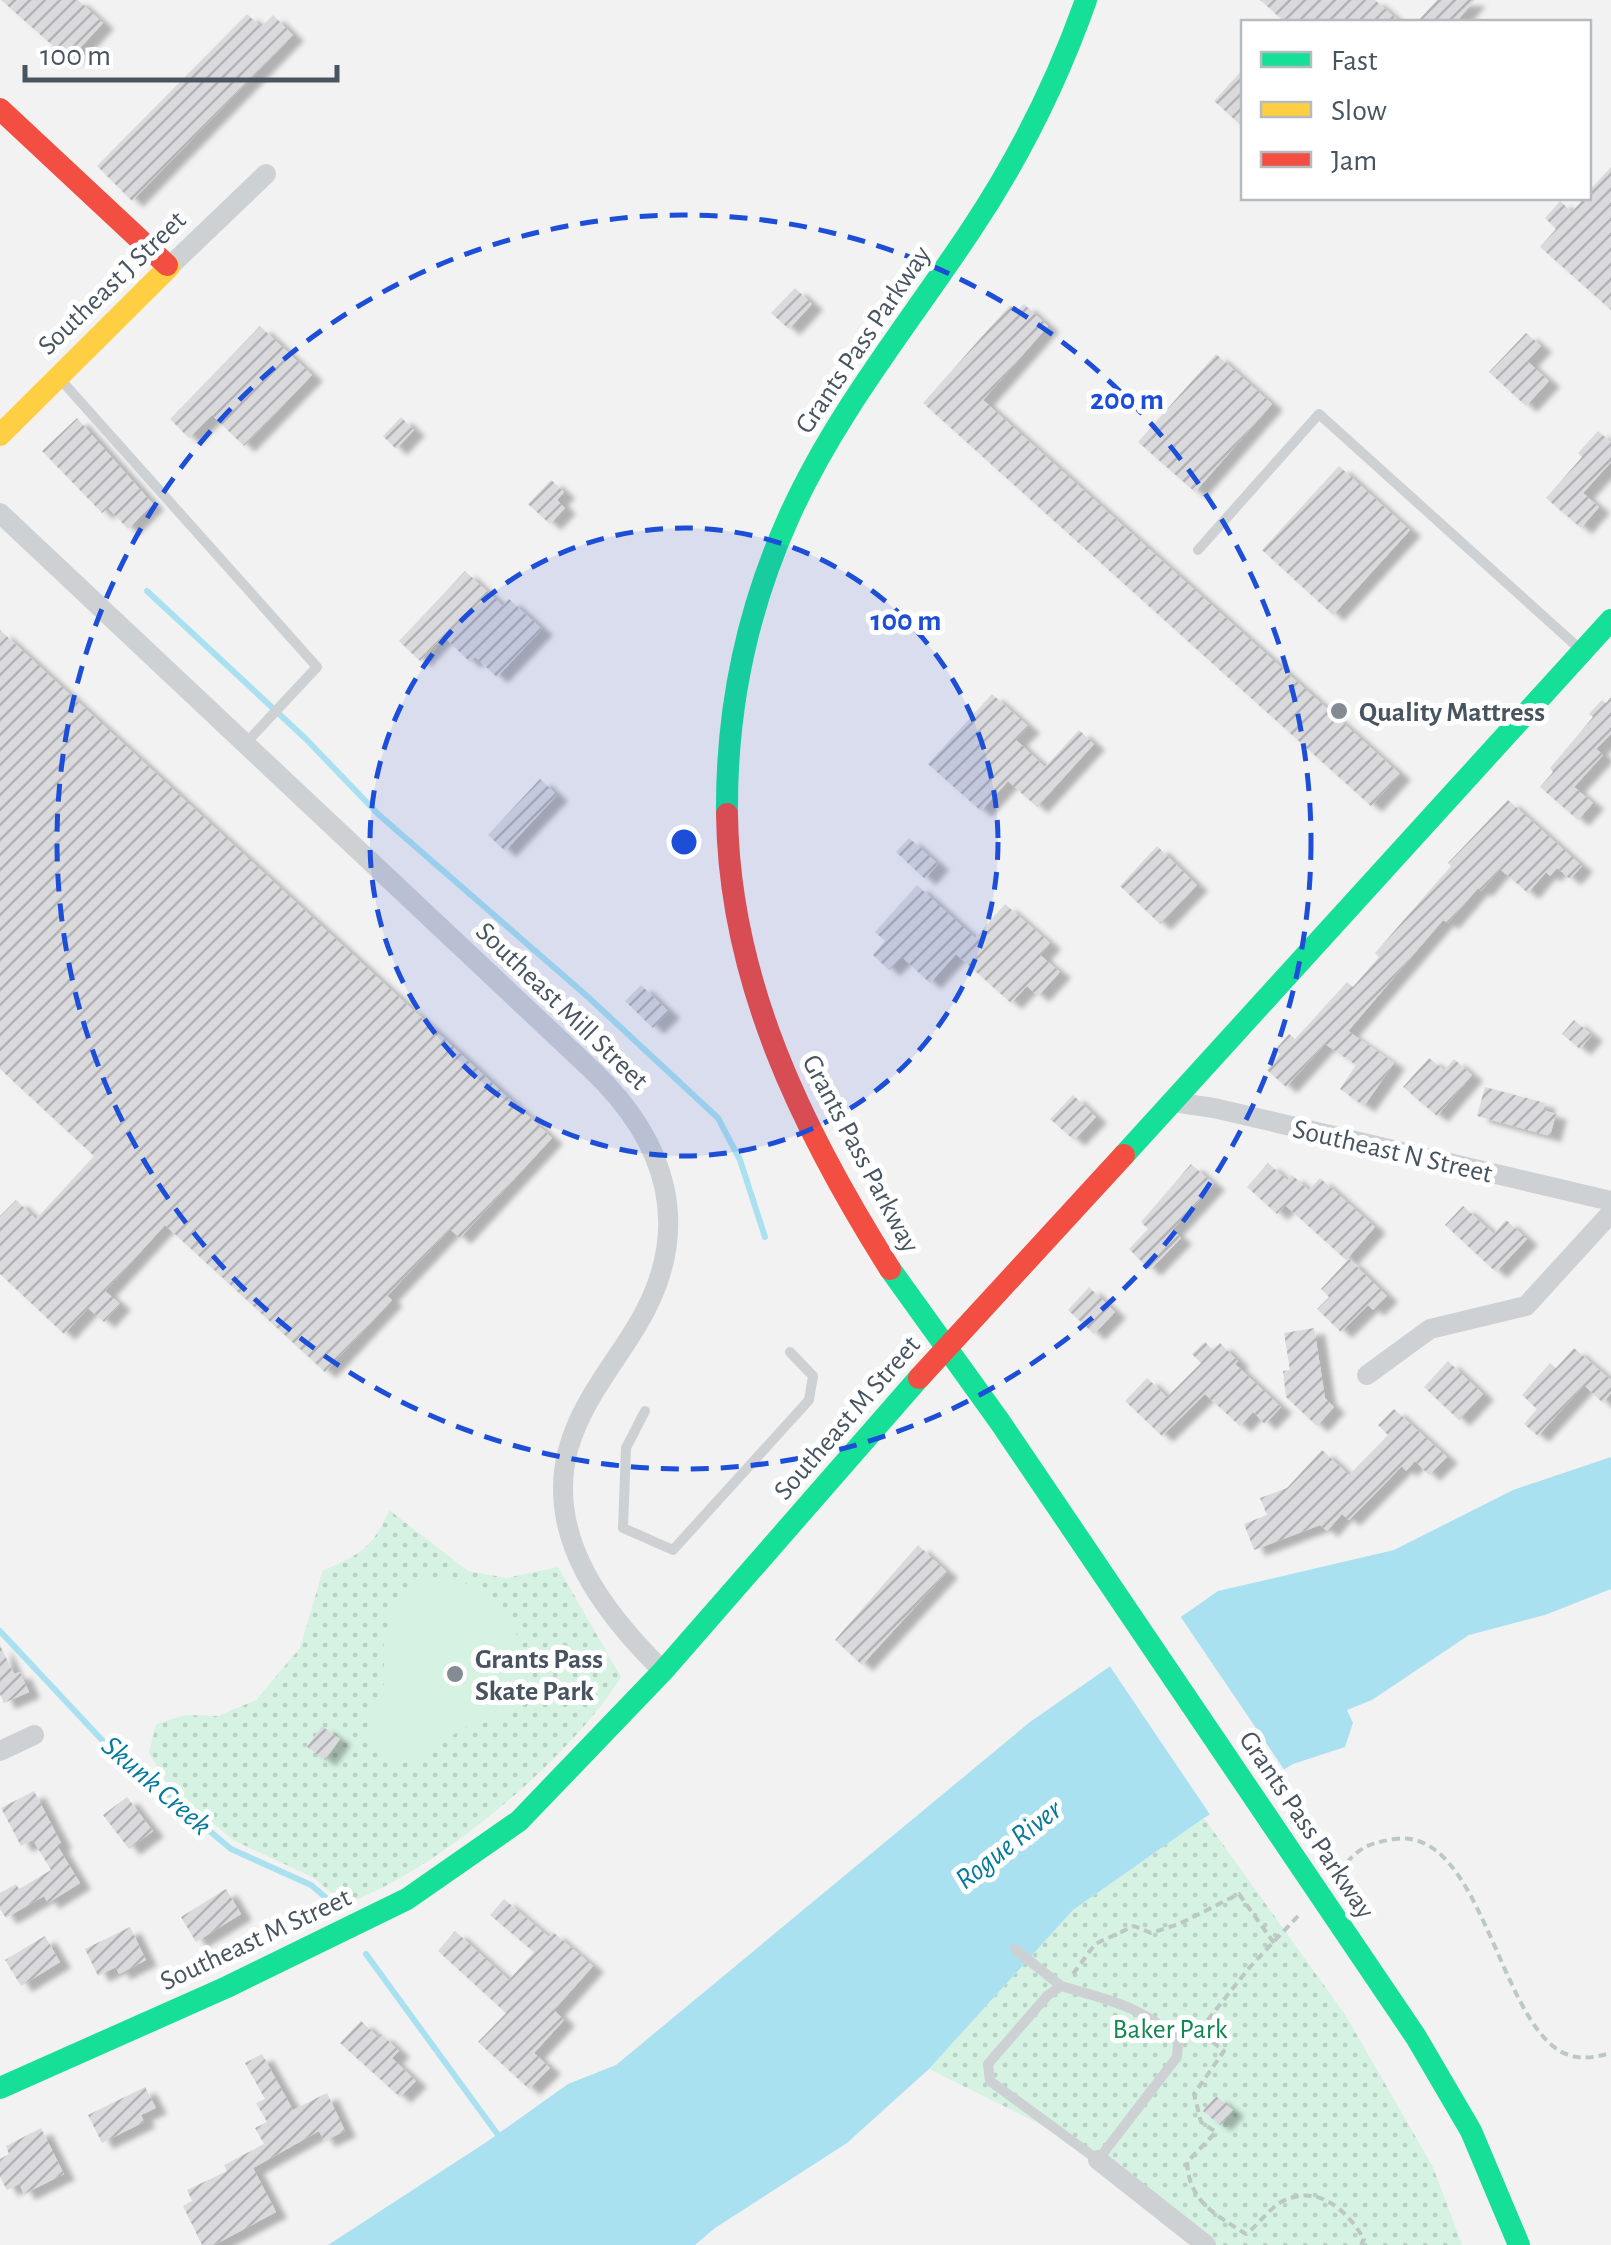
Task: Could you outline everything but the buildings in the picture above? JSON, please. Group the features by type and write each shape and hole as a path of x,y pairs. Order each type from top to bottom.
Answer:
{"main road":[{"name":"Grants Pass Parkway","path":"1086,0 1052,92 1028,136 967,235 851,406 790,513 756,602 730,723 725,811 728,874 738,936 760,1014 819,1150 898,1281 982,1395 1368,1964 1457,2105 1519,2245"},
{"path":"0,108 168,267"},
{"name":"Southeast J Street","path":"0,435 168,267"},
{"name":"Southeast M Street","path":"0,2088 227,1986 407,1899 519,1821 663,1671 945,1348 1611,620"}],"street":[{"name":"Southeast J Street","path":"168,267 266,174"},
{"name":"Southeast Mill Street","path":"0,513 619,1096 636,1118 665,1184 667,1235 655,1290 639,1323 598,1383 575,1430 568,1452 564,1497 570,1531 588,1583 625,1634 663,1671"},
{"name":"Southeast N Street","path":"1174,1102 1611,1201"},
{"path":"1367,1374 1430,1330 1526,1306 1611,1213"},
{"path":"0,1751 34,1735"},
{"path":"1098,2160 1206,2245"}],"lane":[{"path":"58,376 317,667 245,744"},
{"path":"1198,550 1319,414 1582,652"},
{"path":"644,1411 626,1448 623,1528 673,1550 809,1400 813,1376 790,1352"},
{"path":"1015,1948 1061,1986 1134,2007 1167,2029 1178,2042 1177,2057 1098,2160 990,2081 988,2064 1047,1996 1061,1986"}],"path":[{"path":"1335,1875 1360,1848 1370,1843 1408,1838 1437,1849 1491,1936 1531,2020 1558,2050 1584,2060 1611,2053"},
{"path":"1061,1986 1095,1944 1134,1926 1151,1933 1179,1924 1240,1894 1274,1943"},
{"path":"1298,1916 1200,2031 1224,2052 1194,2094 1201,2122 1216,2132 1187,2162 1188,2175 1200,2203 1246,2234 1279,2203 1303,2194 1316,2195 1352,2220 1364,2239 1361,2245"}],"green space":[{"name":"Grants Pass Skate Park","path":"389,1510 468,1571 507,1578 558,1567 621,1677 569,1743 498,1809 419,1867 345,1904 314,1878 233,1840 168,1785 149,1753 156,1724 185,1715 218,1716 256,1700 300,1648 323,1570 364,1548"},
{"name":"Grants Pass Skate Park","path":"426,1578 461,1581 492,1602 523,1648 526,1682 517,1701 492,1723 473,1722 415,1760 390,1761 374,1747 368,1725 385,1681 383,1648 394,1601"},
{"name":"Baker Park","path":"1204,1818 1346,2016 1433,2167 1462,2245 1203,2245 1062,2135 929,2069 1073,1910"}],"water":[{"name":"Rogue River","path":"1611,1457 1611,1589 1545,1615 1469,1635 1372,1700 1347,1710 1353,1723 1345,1747 1293,1764 1204,1818 1073,1910 929,2069 847,2143 695,2245 328,2245 568,2084 616,2065 1030,1722 1218,1591 1394,1550 1513,1490"}],"pier":[{"path":"1178,1613 1287,1774 1213,1819 1107,1662"}],"waterway":[{"path":"147,591 306,739 378,814 588,997 718,1118 740,1160 765,1237"},
{"name":"Skunk Creek","path":"0,1631 102,1740 231,1849 311,1885 337,1907"},
{"name":"Skunk Creek","path":"366,1954 501,2139"}],"traffic: fast":[{"path":"727,814 730,738 741,664 761,590 788,519 827,443 1005,175 1050,90 1086,0"},
{"path":"1124,1155 1611,620"},
{"path":"890,1269 1000,1422 1416,2037 1471,2131 1519,2245"},
{"path":"0,2088 227,1987 407,1899 519,1821 663,1671 919,1378"}],"traffic: slow":[{"path":"0,435 167,265"}],"traffic: jam":[{"path":"0,109 167,265"},
{"path":"727,814 731,876 741,936 777,1052 828,1163 890,1269"},
{"path":"919,1378 1124,1155"}],"place":[{"name":"Quality Mattress","path":"1339,711"},
{"name":"Grants Pass Skate Park","path":"455,1674"}]}
